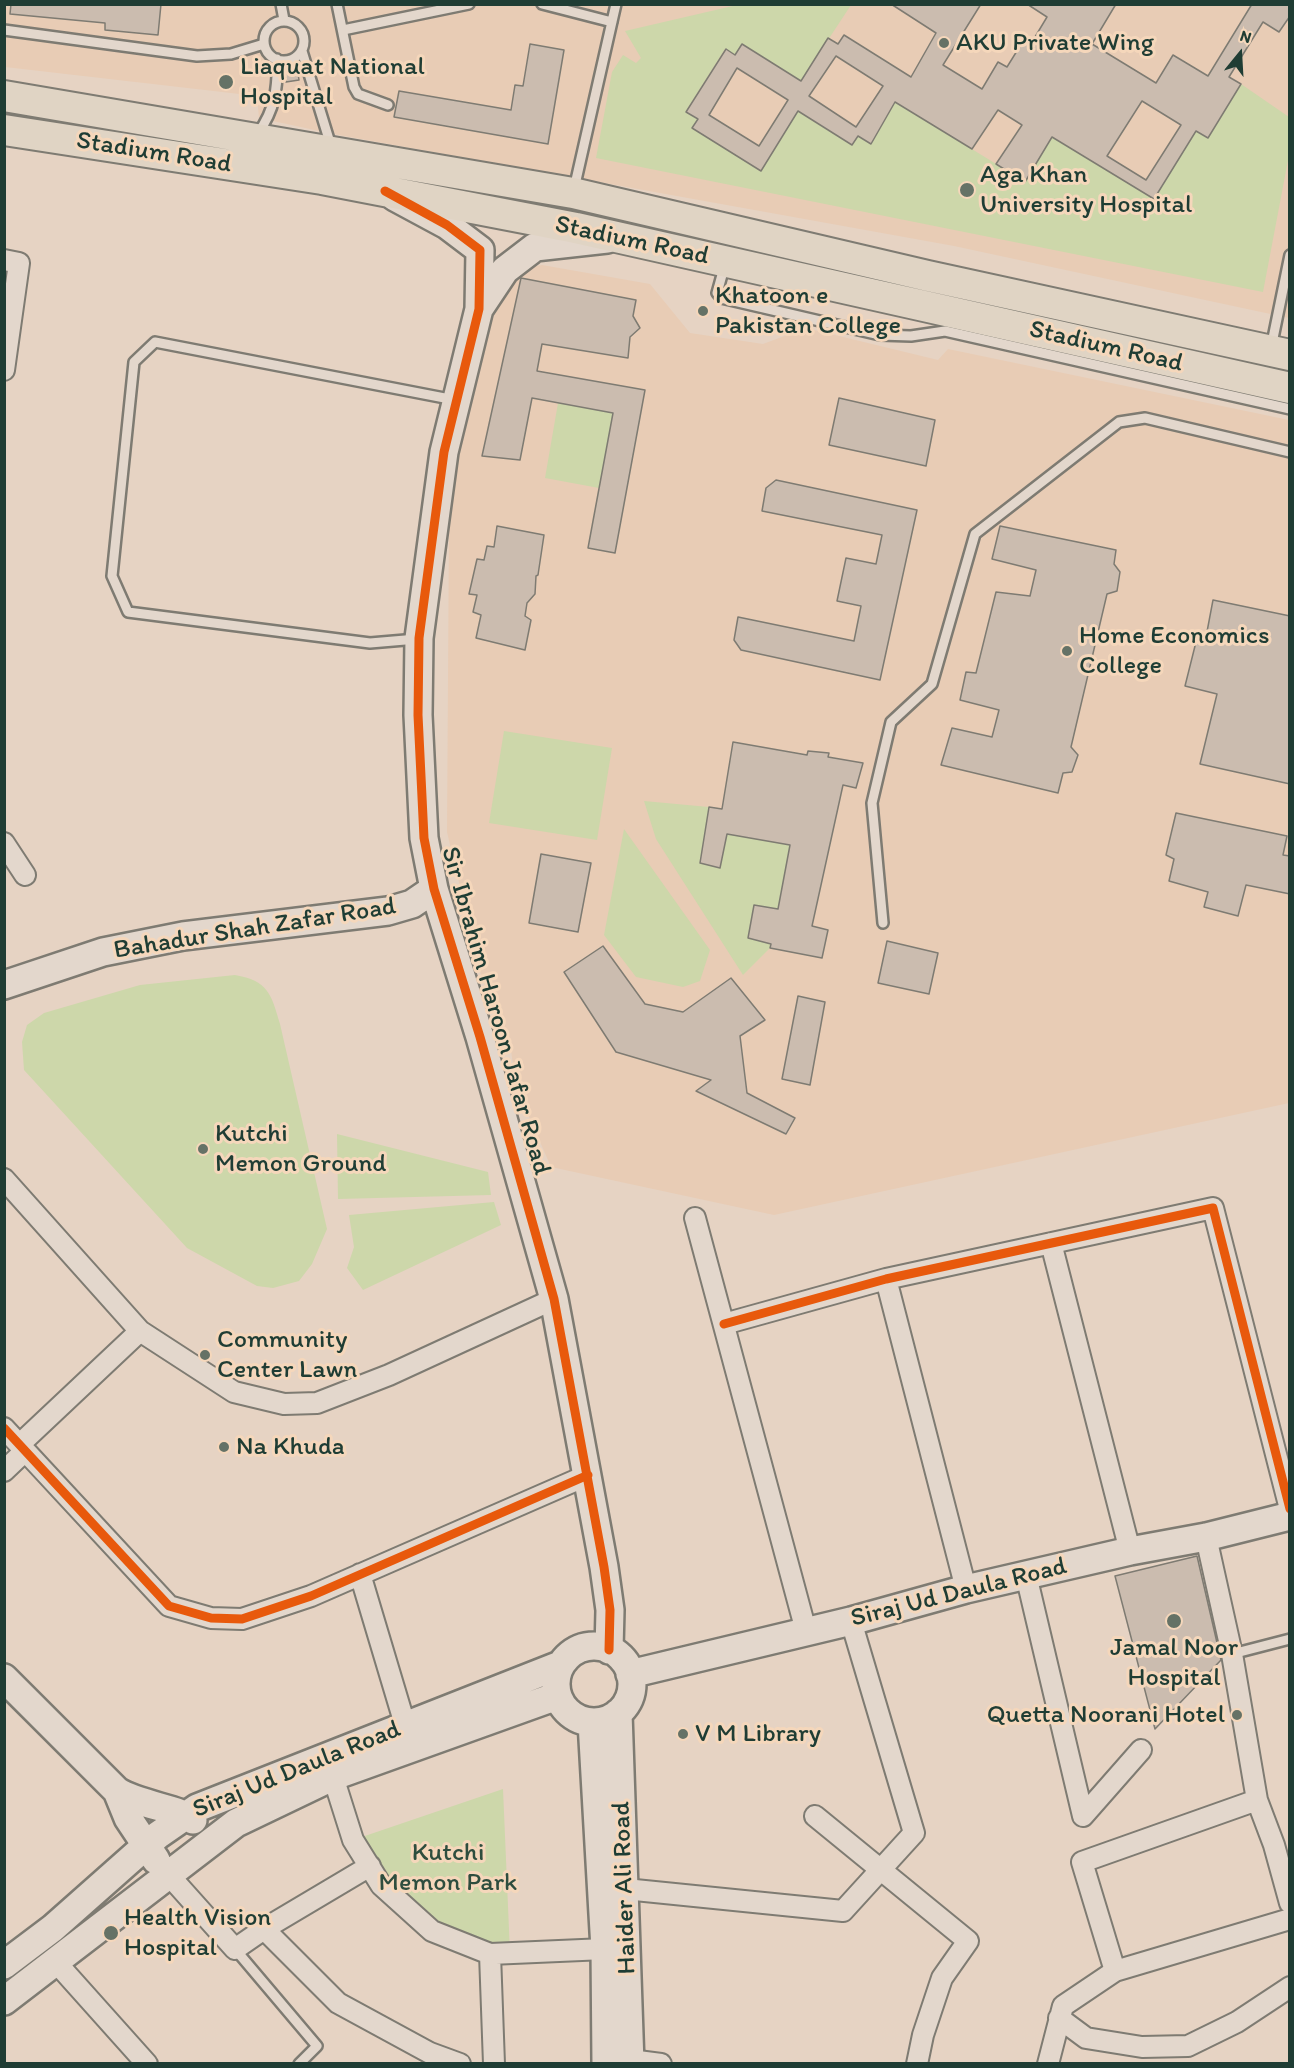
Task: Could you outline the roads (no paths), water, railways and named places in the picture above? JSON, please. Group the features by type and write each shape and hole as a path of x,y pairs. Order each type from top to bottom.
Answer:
{"main road":[{"name":"Stadium Road","path":"4,96 573,193 928,276 1280,353"},
{"name":"Stadium Road","path":"4,130 385,191 623,238 725,261 921,320 1290,388"},
{"path":"385,191 447,225 480,250 479,309"},
{"path":"479,309 505,270 535,247 623,238"},
{"path":"921,320 928,276"},
{"name":"Sir Ibrahim Haroon Jafar Road","path":"479,309 444,452 419,639 418,715 424,838 434,889 483,1048 554,1299 588,1475 610,1610 609,1650"},
{"name":"Bahadur Shah Zafar Road","path":"4,985 103,952 160,941 388,911 412,904 434,889"},
{"name":"Siraj Ud Daula Road","path":"630,1674 851,1621 966,1589 1130,1551 1206,1538 1290,1516"},
{"path":"587,1646 609,1650 622,1659 630,1674 630,1695 618,1713 606,1720 592,1722 571,1715 557,1696 555,1680 560,1665 567,1656 587,1646"},
{"name":"Siraj Ud Daula Road","path":"4,1965 187,1814 209,1802 330,1767 408,1736 560,1665"},
{"path":"4,1678 117,1791 146,1847 166,1873"},
{"name":"Siraj Ud Daula Road","path":"408,1736 557,1696"},
{"name":"Haider Ali Road","path":"618,1713 625,1889 622,2062"},
{"name":"Haider Ali Road","path":"592,1722 605,1949 622,2062"},
{"name":"Siraj Ud Daula Road","path":"4,2001 212,1839 236,1822 330,1767"},
{"path":"117,1791 141,1803 187,1814 212,1839"}],"street":[{"path":"4,260 18,263 4,370"},
{"path":"4,843 25,875"},
{"path":"4,1179 140,1331 234,1392 285,1404 316,1403 389,1375 554,1299"},
{"path":"724,1324 886,1279 1213,1208 1290,1509"},
{"path":"695,1218 806,1631"},
{"path":"1052,1243 1130,1551"},
{"path":"886,1279 966,1589"},
{"path":"4,1471 22,1448 140,1331"},
{"path":"4,1428 169,1606 211,1618 242,1619 311,1596 588,1475"},
{"path":"1206,1538 1232,1654 1257,1800 1274,1845 1290,1904"},
{"path":"360,1574 408,1736"},
{"path":"1026,1575 1083,1816 1141,1750"},
{"path":"625,1889 843,1911 914,1833 851,1621"},
{"path":"330,1767 350,1835 381,1885 432,1931 490,1954 605,1949"},
{"path":"1115,1971 1082,1862 1257,1800"},
{"path":"815,1816 968,1941 942,1978 923,2035 918,2064"},
{"path":"166,1873 235,1949 264,1929 370,1866"},
{"path":"1048,2064 1063,2006 1115,1971 1290,1919"},
{"path":"264,1929 338,2003 430,2053 460,2064"},
{"path":"490,1954 494,2064"},
{"path":"54,1960 147,2064"},
{"path":"1059,2018 1086,2038 1142,2047 1188,2046 1237,2022 1290,1987"},
{"path":"622,2062 661,2064"}],"lane":[{"path":"281,4 284,20"},
{"path":"337,4 354,87 358,94 388,105"},
{"path":"343,30 469,4"},
{"path":"542,4 612,22"},
{"path":"573,193 616,4"},
{"path":"302,51 291,59 277,59 264,44 267,30 284,20 291,22 302,31 304,37 302,51 334,154"},
{"path":"4,30 213,57 264,44"},
{"path":"253,140 272,107 278,86 277,59"},
{"path":"1280,353 1290,255"},
{"path":"921,320 945,332 1290,409"},
{"path":"419,639 370,643 128,612 112,576 134,362 155,342 457,400"},
{"path":"883,923 872,802 891,722 932,684 975,534 1119,422 1145,418 1290,452"},
{"path":"1232,1654 1290,1639"},
{"path":"235,1949 317,2046 299,2064"}],"place":[{"name":"AKU Private Wing","path":"944,43"},
{"name":"Liaquat National Hospital","path":"226,82"},
{"name":"Aga Khan University Hospital","path":"967,190"},
{"name":"Khatoon e Pakistan College","path":"703,311"},
{"name":"Home Economics College","path":"1067,651"},
{"name":"Kutchi Memon Ground","path":"203,1149"},
{"name":"Community Center Lawn","path":"205,1355"},
{"name":"Na Khuda","path":"224,1447"},
{"name":"Jamal Noor Hospital","path":"1174,1621"},
{"name":"Quetta Noorani Hotel","path":"1237,1715"},
{"name":"V M Library","path":"683,1734"},
{"name":"Health Vision Hospital","path":"111,1933"}],"park label":[{"name":"Kutchi Memon Park","path":"448,1868"}]}
